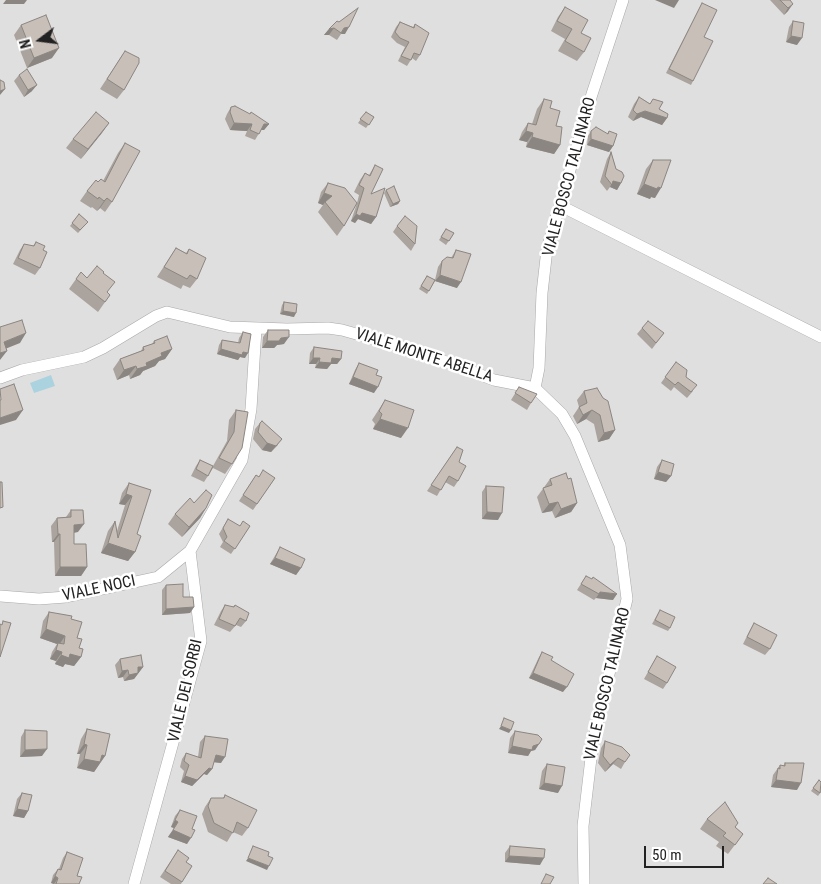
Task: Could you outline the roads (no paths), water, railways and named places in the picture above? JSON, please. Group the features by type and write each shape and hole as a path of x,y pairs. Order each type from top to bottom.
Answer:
{"street":[{"name":"VIALE BOSCO TALLINARO","path":"535,388 539,368 542,293 547,249 623,0"},
{"path":"559,206 821,337"},
{"name":"VIALE MONTE ABELLA","path":"0,378 22,370 84,357 103,348 156,316 167,312 230,328 342,330 417,351 494,380 535,388"},
{"path":"190,551 242,460 251,409 256,329"},
{"name":"VIALE BOSCO TALINARO","path":"535,388 562,414 575,436 620,545 628,599 593,741 583,826 584,884"},
{"name":"VIALE NOCI","path":"0,596 39,599 66,597 158,577 190,551"},
{"name":"VIALE DEI SORBI","path":"134,884 201,642 190,551"}],"water":[{"path":"51,375 55,386 34,393 30,383"}]}
